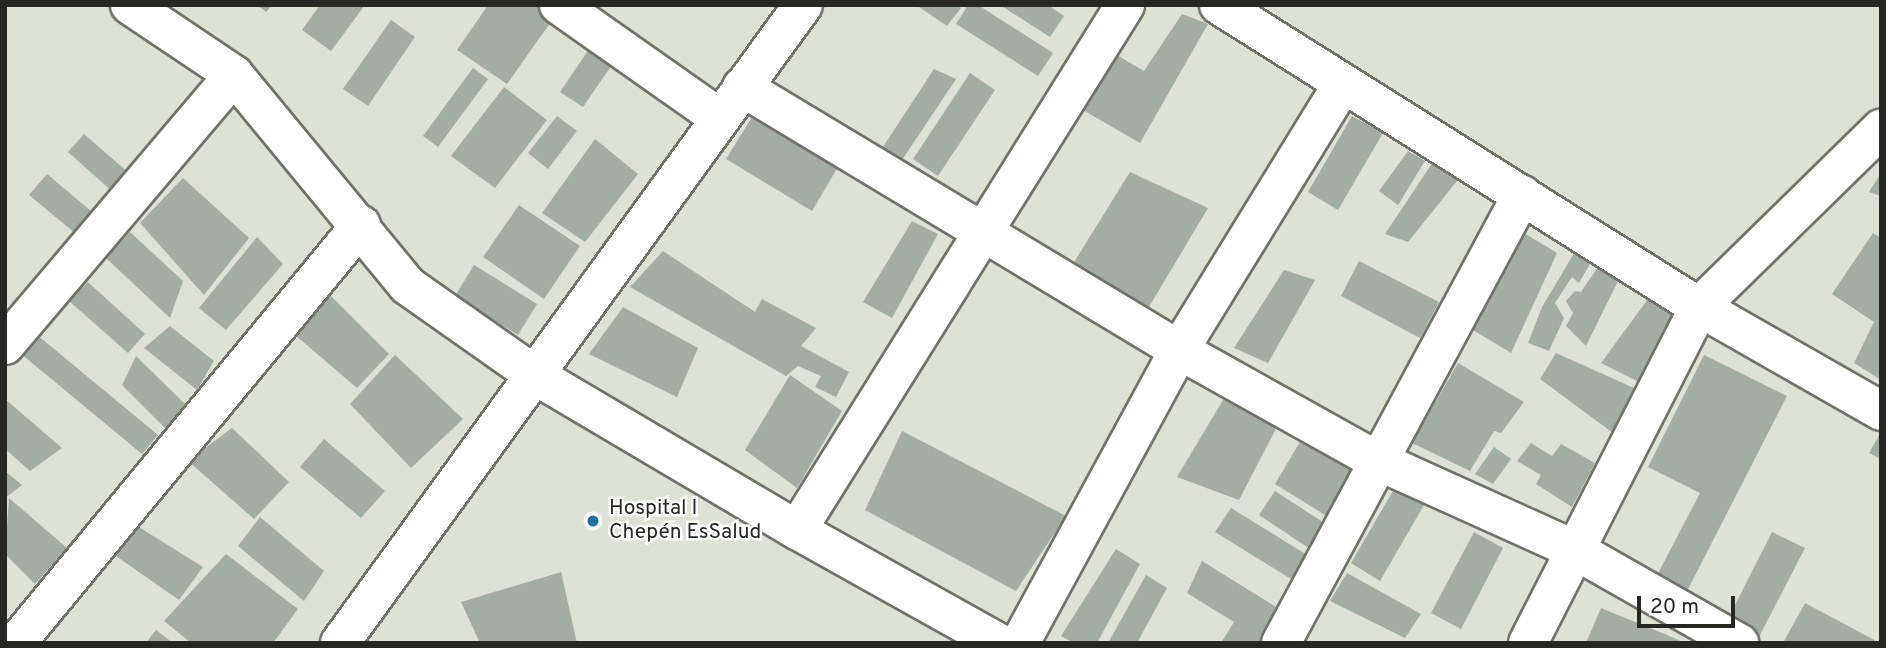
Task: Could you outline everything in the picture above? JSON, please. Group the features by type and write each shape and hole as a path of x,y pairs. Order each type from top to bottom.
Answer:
{"street":[{"path":"130,5 234,75 361,225 408,286 533,374 797,530 999,643"},
{"path":"559,5 720,118"},
{"path":"340,643 803,5"},
{"path":"797,530 1125,5"},
{"path":"1219,5 1699,307 1881,411"},
{"path":"5,345 234,75"},
{"path":"1020,643 1179,350 1343,83"},
{"path":"742,88 1179,350 1376,460 1575,550 1740,643"},
{"path":"1528,643 1699,307 1881,129"},
{"path":"1281,643 1376,460 1522,195"},
{"path":"16,643 361,225"}],"building":[{"path":"257,5 272,5 266,12"},
{"path":"320,5 365,5 331,51 302,30"},
{"path":"488,5 548,5 558,12 507,84 457,50"},
{"path":"916,5 957,5 961,8 947,26"},
{"path":"968,5 978,5 1053,53 1038,76 956,24"},
{"path":"1000,5 1048,5 1064,16 1050,37"},
{"path":"1182,14 1208,24 1140,143 1076,106 1110,51 1144,71"},
{"path":"391,20 415,37 368,106 343,89"},
{"path":"595,40 618,56 583,107 560,92"},
{"path":"473,68 488,79 438,147 423,136"},
{"path":"934,69 956,79 902,160 883,147"},
{"path":"970,73 995,90 938,176 913,159"},
{"path":"504,87 547,120 495,188 451,156"},
{"path":"557,116 577,131 548,169 528,153"},
{"path":"1352,116 1383,133 1338,210 1308,192"},
{"path":"752,117 838,167 812,211 726,159"},
{"path":"84,134 130,174 114,193 68,152"},
{"path":"595,139 638,174 585,242 542,213"},
{"path":"1408,151 1425,161 1398,205 1379,191"},
{"path":"1437,156 1461,176 1408,242 1385,234"},
{"path":"1130,172 1208,208 1143,317 1068,272"},
{"path":"1881,173 1881,196 1869,192"},
{"path":"47,174 98,217 81,238 29,195"},
{"path":"183,178 249,238 204,295 140,223"},
{"path":"519,205 580,246 544,299 483,257"},
{"path":"912,221 938,234 892,318 863,302"},
{"path":"1516,228 1557,253 1511,353 1460,322"},
{"path":"130,232 183,281 170,318 106,258"},
{"path":"1873,233 1881,238 1881,380 1854,363 1874,322 1832,294"},
{"path":"257,237 283,264 226,330 199,308"},
{"path":"1579,245 1595,255 1579,283 1572,277 1555,303 1564,318 1549,351 1528,343 1542,307"},
{"path":"663,251 755,312 762,299 816,328 801,346 849,372 836,397 815,387 821,376 798,366 786,376 630,287"},
{"path":"1359,261 1439,302 1420,338 1341,296"},
{"path":"1602,261 1622,273 1586,346 1566,326 1573,313 1566,301 1575,291 1581,292"},
{"path":"474,265 537,304 518,335 455,296"},
{"path":"1284,270 1315,280 1268,363 1234,348"},
{"path":"88,282 145,334 128,353 69,301"},
{"path":"330,295 389,354 357,388 295,335"},
{"path":"1648,299 1676,316 1639,382 1601,363"},
{"path":"623,307 698,348 677,397 589,354"},
{"path":"170,326 214,361 197,390 144,348"},
{"path":"36,334 158,435 142,454 20,353"},
{"path":"1556,353 1634,388 1613,433 1540,379"},
{"path":"395,355 463,419 411,468 350,404"},
{"path":"1704,355 1787,396 1682,601 1652,585 1700,493 1648,467"},
{"path":"136,356 185,404 171,434 122,385"},
{"path":"1458,363 1524,402 1501,433 1494,431 1470,471 1412,443"},
{"path":"790,375 842,411 797,488 745,450"},
{"path":"1226,395 1280,421 1239,500 1177,477"},
{"path":"5,399 62,448 30,471 5,449"},
{"path":"232,428 289,482 254,519 188,461"},
{"path":"1307,430 1363,467 1330,518 1275,484"},
{"path":"902,431 1066,516 1016,591 865,510"},
{"path":"1881,432 1881,459 1869,453"},
{"path":"324,439 385,491 361,518 300,467"},
{"path":"1531,443 1552,456 1561,444 1595,463 1572,507 1536,484 1541,475 1517,461"},
{"path":"1494,447 1511,459 1493,484 1475,474"},
{"path":"5,471 22,485 5,498"},
{"path":"1394,489 1424,505 1380,581 1351,563"},
{"path":"1275,491 1326,524 1313,551 1259,515"},
{"path":"9,498 67,548 35,584 5,554"},
{"path":"1231,508 1307,555 1291,579 1215,532"},
{"path":"260,517 324,571 304,601 238,546"},
{"path":"134,524 203,567 179,600 113,554"},
{"path":"1474,532 1503,548 1461,629 1431,613"},
{"path":"1772,532 1805,548 1759,637 1727,621"},
{"path":"1116,549 1140,564 1097,643 1074,643 1061,636"},
{"path":"226,554 298,609 273,643 191,643 164,621"},
{"path":"1202,561 1281,610 1261,643 1221,643 1234,622 1187,593"},
{"path":"561,572 577,643 480,643 461,602"},
{"path":"1347,573 1421,614 1405,638 1330,601"},
{"path":"1146,575 1167,588 1137,643 1108,643"},
{"path":"1805,603 1880,643 1783,643"},
{"path":"1601,608 1667,635 1685,643 1586,643"},
{"path":"156,630 173,643 146,643"}],"place":[{"name":"Hospital I Chepén EsSalud","path":"593,521"}]}
